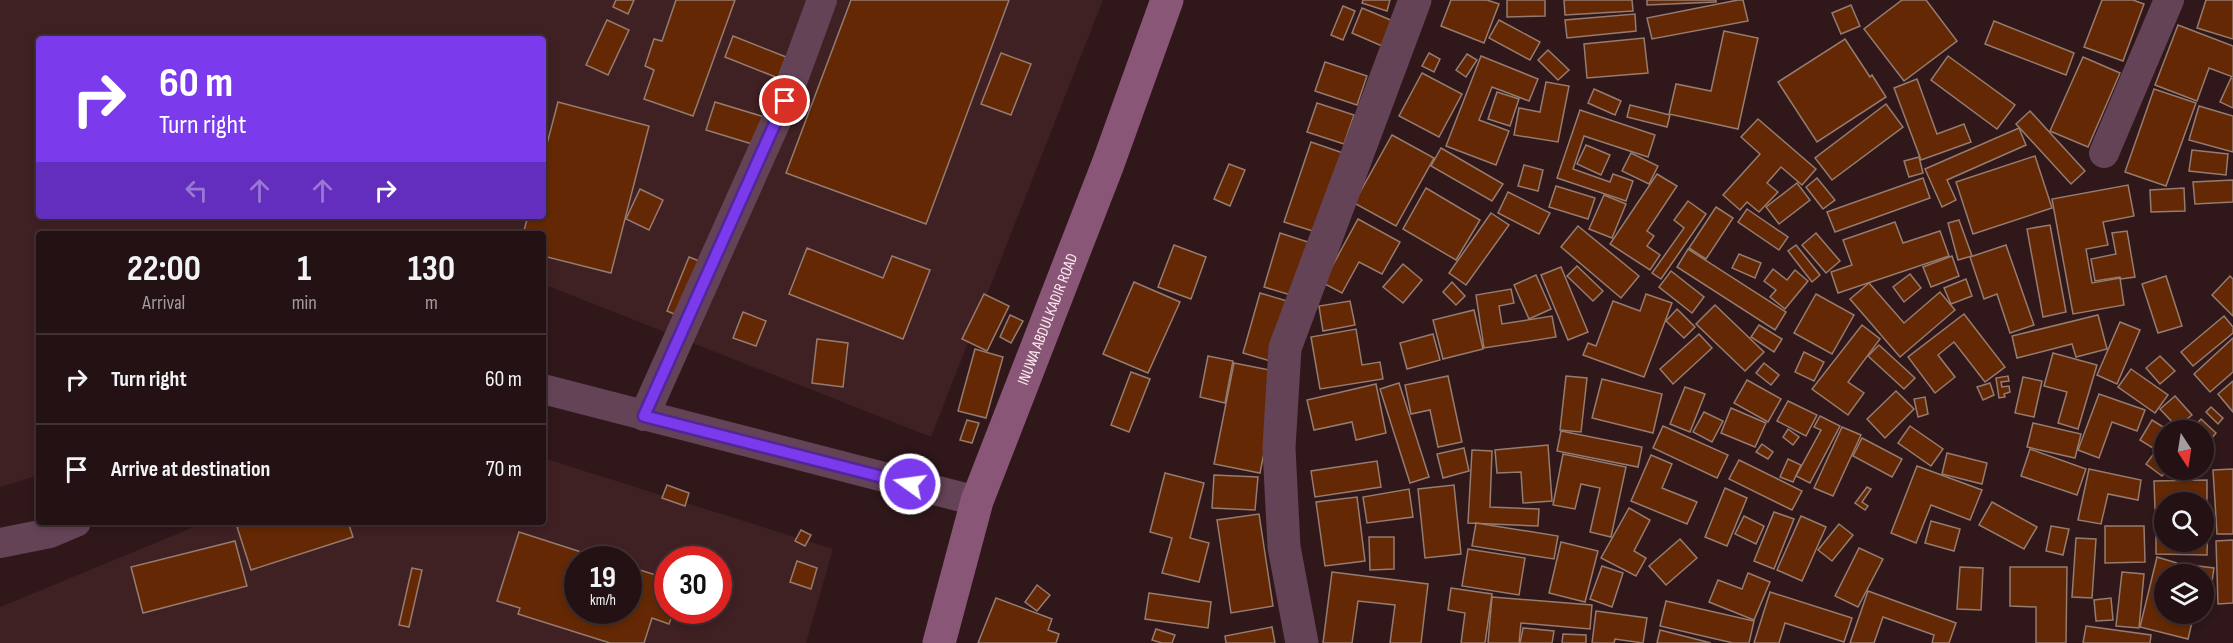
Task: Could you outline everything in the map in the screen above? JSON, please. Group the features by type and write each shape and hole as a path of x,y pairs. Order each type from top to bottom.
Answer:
{"main road":[{"name":"INUWA ABDULKADIR ROAD","path":"939,643 977,501 1108,164 1167,0"}],"street":[{"path":"644,416 785,101 822,0"},
{"path":"1302,643 1284,546 1279,448 1285,348 1416,0"},
{"path":"2104,153 2169,0"},
{"path":"546,390 977,501"},
{"path":"0,543 50,533 69,525"}],"shaded area":[{"path":"0,0 1103,0 931,437 546,285 546,231 36,231 36,476 0,487"},
{"path":"546,459 833,549 806,643 0,643 0,607 199,525 546,525"}],"building":[{"path":"616,0 634,0 628,14 613,7"},
{"path":"676,0 735,0 693,116 644,99 654,70 645,66 654,39 662,41"},
{"path":"851,0 1009,0 926,224 786,173"},
{"path":"1363,0 1390,0 1387,11 1362,3"},
{"path":"1451,0 1487,0 1499,4 1484,43 1441,26"},
{"path":"1507,0 1545,0 1545,16 1507,17"},
{"path":"1564,0 1632,0 1633,11 1565,15"},
{"path":"1647,0 1716,0 1716,2 1647,5"},
{"path":"1743,0 1748,21 1652,39 1647,18"},
{"path":"1902,0 1926,0 1957,41 1904,81 1864,29"},
{"path":"2102,0 2133,0 2144,4 2123,61 2084,47"},
{"path":"2206,0 2233,0 2233,39 2197,28"},
{"path":"1851,5 1860,26 1841,34 1832,13"},
{"path":"1343,6 1355,11 1343,40 1331,35"},
{"path":"1362,8 1393,21 1382,46 1352,33"},
{"path":"1635,14 1636,31 1567,38 1565,20"},
{"path":"607,20 629,30 608,75 586,65"},
{"path":"1499,20 1540,42 1530,60 1489,38"},
{"path":"1994,21 2074,53 2066,75 1985,44"},
{"path":"2178,25 2233,46 2233,77 2209,68 2197,101 2155,85"},
{"path":"1724,31 1758,38 1738,129 1669,114 1676,84 1711,91"},
{"path":"733,36 786,57 778,78 725,57"},
{"path":"1644,38 1648,73 1587,78 1584,44"},
{"path":"1845,39 1886,97 1817,142 1778,82"},
{"path":"1548,50 1569,70 1558,80 1538,60"},
{"path":"1001,53 1031,64 1011,115 981,104"},
{"path":"1429,53 1440,59 1434,72 1422,66"},
{"path":"1467,54 1477,60 1466,77 1456,70"},
{"path":"1481,56 1538,79 1529,101 1492,87 1479,120 1509,131 1496,165 1446,146"},
{"path":"1948,56 2015,105 1997,129 1931,80"},
{"path":"2083,57 2120,73 2088,147 2050,131"},
{"path":"1325,62 1367,76 1357,105 1315,91"},
{"path":"1422,73 1462,94 1439,137 1399,116"},
{"path":"2231,78 2233,79 2233,108 2220,102"},
{"path":"1917,79 1937,134 1964,124 1971,142 1921,160 1894,88"},
{"path":"1546,82 1569,86 1558,142 1514,135 1519,108 1540,112"},
{"path":"1594,89 1621,101 1615,115 1588,103"},
{"path":"2154,89 2196,103 2166,186 2125,172"},
{"path":"1497,92 1519,99 1510,126 1488,119"},
{"path":"558,102 649,126 611,273 546,257 546,231 524,231 527,219 546,219 546,148"},
{"path":"715,102 771,119 762,147 706,130"},
{"path":"1317,103 1354,115 1344,144 1307,132"},
{"path":"1886,104 1903,127 1832,180 1815,158"},
{"path":"1630,105 1670,115 1667,127 1627,117"},
{"path":"2199,106 2233,116 2233,152 2189,140"},
{"path":"1580,110 1655,135 1648,157 1584,136 1573,169 1610,182 1613,174 1633,181 1626,201 1557,178"},
{"path":"2030,111 2085,171 2071,184 2016,124"},
{"path":"1758,119 1816,169 1802,185 1781,167 1767,183 1778,192 1759,212 1747,202 1740,210 1723,195 1760,154 1741,137"},
{"path":"2019,128 2026,145 1947,180 1956,200 1942,207 1925,169"},
{"path":"1392,135 1434,158 1396,226 1354,203"},
{"path":"1311,142 1343,153 1316,232 1284,222"},
{"path":"1586,145 1610,155 1601,175 1577,164"},
{"path":"1441,148 1503,184 1492,201 1431,166"},
{"path":"2192,150 2228,154 2226,175 2189,171"},
{"path":"1631,153 1658,166 1649,184 1622,171"},
{"path":"2035,156 2052,208 1973,234 1956,182"},
{"path":"1919,157 1923,173 1909,177 1904,161"},
{"path":"1229,164 1245,170 1230,206 1214,199"},
{"path":"1524,165 1543,170 1538,191 1518,186"},
{"path":"1657,174 1677,186 1647,231 1654,236 1647,246 1660,255 1650,270 1610,244"},
{"path":"1817,178 1835,200 1823,209 1806,187"},
{"path":"1923,178 1930,198 1835,232 1827,212"},
{"path":"2233,180 2233,202 2195,204 2193,182"},
{"path":"1797,183 1810,200 1779,224 1766,207"},
{"path":"2128,185 2134,216 2103,222 2108,245 2086,249 2092,283 2120,278 2124,305 2073,314 2052,199"},
{"path":"1556,186 1595,198 1588,219 1549,207"},
{"path":"1426,188 1480,220 1456,260 1403,229"},
{"path":"2184,188 2185,211 2151,212 2150,190"},
{"path":"640,189 663,200 649,230 626,219"},
{"path":"1508,192 1550,213 1539,234 1498,213"},
{"path":"1604,195 1626,204 1612,238 1589,229"},
{"path":"1688,201 1706,214 1661,279 1652,273 1684,228 1674,220"},
{"path":"1716,207 1733,218 1706,259 1689,248"},
{"path":"1747,209 1788,237 1779,250 1738,222"},
{"path":"1491,213 1509,225 1466,285 1449,273"},
{"path":"1358,219 1400,242 1382,274 1359,262 1342,293 1323,283"},
{"path":"1959,220 1972,256 1958,260 1948,223"},
{"path":"1895,222 1903,243 1940,231 1949,256 1838,293 1831,272 1852,265 1843,240"},
{"path":"2050,225 2066,312 2043,317 2027,229"},
{"path":"1578,226 1639,276 1621,298 1561,247"},
{"path":"2127,231 2135,277 2095,281 2091,259 2116,254 2112,233"},
{"path":"1280,233 1311,243 1294,296 1264,287"},
{"path":"1816,233 1840,261 1826,273 1802,245"},
{"path":"1174,245 1206,257 1191,299 1158,287"},
{"path":"1796,245 1820,275 1812,282 1788,251"},
{"path":"2006,245 2034,325 2010,333 1997,294 1984,299 1970,257"},
{"path":"807,248 883,278 892,256 930,270 903,339 789,294"},
{"path":"1688,249 1786,312 1775,330 1677,267"},
{"path":"1739,254 1761,263 1755,278 1732,268"},
{"path":"1952,256 1959,276 1931,287 1923,267"},
{"path":"689,257 707,264 684,318 667,311"},
{"path":"1403,264 1422,280 1403,303 1383,287"},
{"path":"1577,266 1603,291 1593,301 1567,276"},
{"path":"1561,267 1588,332 1568,340 1541,275"},
{"path":"1773,269 1787,280 1795,270 1808,281 1785,309 1770,297 1776,290 1764,281"},
{"path":"1671,271 1704,297 1692,313 1659,287"},
{"path":"1910,274 1921,288 1904,302 1893,287"},
{"path":"1536,275 1551,309 1529,319 1514,285"},
{"path":"2166,276 2182,326 2158,333 2142,284"},
{"path":"2230,276 2233,279 2233,316 2212,295"},
{"path":"1966,279 1972,296 1951,304 1944,288"},
{"path":"1134,282 1180,302 1148,373 1103,354"},
{"path":"1452,282 1465,296 1456,305 1443,292"},
{"path":"1869,283 1904,323 1940,292 1955,310 1900,357 1850,299"},
{"path":"1511,289 1514,303 1499,306 1502,324 1552,316 1556,337 1484,348 1476,295"},
{"path":"1260,293 1294,303 1277,363 1243,353"},
{"path":"984,294 1009,306 987,351 962,339"},
{"path":"1646,294 1672,303 1644,377 1583,355 1588,343 1596,346 1613,301 1640,311"},
{"path":"1816,294 1854,315 1832,354 1794,333"},
{"path":"1350,301 1355,325 1323,331 1319,306"},
{"path":"1715,305 1764,352 1745,371 1696,324"},
{"path":"1677,309 1695,327 1684,338 1666,321"},
{"path":"1474,310 1483,349 1443,359 1433,320"},
{"path":"743,312 766,321 756,346 733,338"},
{"path":"1964,314 2005,367 1985,382 1954,342 1938,355 1955,377 1935,393 1908,357"},
{"path":"1010,315 1023,321 1011,343 1000,337"},
{"path":"2098,315 2107,349 2076,357 2072,344 2017,358 2012,336"},
{"path":"2224,316 2233,327 2233,333 2193,366 2181,352"},
{"path":"2120,322 2140,330 2117,384 2097,375"},
{"path":"1759,325 1782,339 1774,352 1751,337"},
{"path":"1862,325 1880,339 1848,382 1864,393 1848,415 1812,389"},
{"path":"1356,329 1362,365 1380,362 1383,379 1320,389 1311,337"},
{"path":"1433,334 1440,360 1407,369 1400,343"},
{"path":"1699,334 1712,348 1673,384 1660,369"},
{"path":"2233,338 2233,372 2210,392 2194,374"},
{"path":"817,339 848,343 843,387 812,383"},
{"path":"1879,345 1915,378 1904,389 1868,356"},
{"path":"975,349 1003,357 986,418 958,411"},
{"path":"1804,352 1824,362 1814,381 1795,372"},
{"path":"2053,353 2097,365 2078,429 2058,423 2067,392 2044,386"},
{"path":"1208,356 1233,361 1225,403 1200,397"},
{"path":"2160,356 2175,371 2160,384 2146,368"},
{"path":"1234,363 1280,372 1260,473 1214,464"},
{"path":"1764,363 1779,375 1771,385 1756,373"},
{"path":"2131,369 2168,395 2155,413 2118,387"},
{"path":"1131,372 1150,379 1129,432 1111,425"},
{"path":"1448,376 1462,442 1438,447 1430,410 1411,414 1405,385"},
{"path":"1566,376 1587,378 1581,432 1560,430"},
{"path":"2008,376 2009,381 2001,382 2002,387 2009,386 2010,392 2004,394 2005,397 1999,398 1996,378"},
{"path":"2023,377 2042,381 2034,417 2015,413"},
{"path":"1602,379 1662,394 1653,433 1592,418"},
{"path":"1747,380 1781,399 1768,422 1734,403"},
{"path":"2233,381 2233,412 2218,394"},
{"path":"1399,383 1429,477 1410,483 1380,389"},
{"path":"1990,383 1994,395 1983,400 1977,387"},
{"path":"1376,384 1386,433 1356,440 1352,422 1314,430 1307,400"},
{"path":"1685,387 1705,394 1690,432 1670,424"},
{"path":"1896,391 1914,409 1885,438 1867,419"},
{"path":"2099,394 2145,410 2137,431 2112,422 2099,458 2078,450"},
{"path":"2175,396 2192,415 2186,420 2170,420 2160,409"},
{"path":"1925,397 1928,414 1918,417 1914,399"},
{"path":"1788,401 1817,415 1806,436 1777,421"},
{"path":"2211,407 2223,418 2218,424 2206,412"},
{"path":"1731,408 1766,423 1755,447 1721,433"},
{"path":"1704,412 1723,421 1712,442 1693,432"},
{"path":"1820,416 1840,426 1810,483 1796,476 1821,430 1814,427"},
{"path":"967,420 979,423 972,443 960,440"},
{"path":"2152,420 2154,421 2154,449 2140,440"},
{"path":"2033,423 2081,434 2075,458 2027,447"},
{"path":"1663,426 1728,455 1717,478 1653,448"},
{"path":"1910,426 1943,449 1931,466 1898,443"},
{"path":"1842,427 1861,435 1833,496 1814,488"},
{"path":"1788,429 1799,437 1793,445 1783,437"},
{"path":"1561,431 1642,447 1638,467 1557,451"},
{"path":"1862,438 1902,459 1892,477 1853,456"},
{"path":"1762,444 1773,452 1768,459 1756,452"},
{"path":"1548,445 1552,501 1523,503 1521,472 1497,473 1495,450"},
{"path":"1464,448 1469,471 1443,478 1437,454"},
{"path":"2030,449 2086,469 2077,495 2021,476"},
{"path":"1472,450 1492,451 1490,507 1539,509 1538,526 1468,523"},
{"path":"1947,453 1987,463 1982,484 1942,474"},
{"path":"2154,453 2154,470 2146,464"},
{"path":"1563,454 1626,467 1611,537 1590,532 1600,488 1581,484 1575,509 1553,505"},
{"path":"1651,455 1672,464 1662,488 1697,502 1687,524 1631,501"},
{"path":"1788,459 1801,465 1793,482 1780,477"},
{"path":"1739,460 1802,491 1792,510 1729,479"},
{"path":"1377,461 1381,487 1315,497 1311,471"},
{"path":"1917,466 1982,490 1970,520 1931,505 1916,543 1891,533"},
{"path":"2089,469 2141,480 2138,500 2108,494 2101,524 2078,520"},
{"path":"2233,469 2233,534 2217,534 2214,470"},
{"path":"1165,473 1204,483 1190,538 1209,543 1199,582 1162,573 1172,538 1150,532"},
{"path":"1214,475 1258,477 1255,510 1212,508"},
{"path":"2207,480 2207,492 2154,492 2154,481"},
{"path":"667,485 689,493 685,506 662,498"},
{"path":"1454,485 1461,554 1425,558 1418,489"},
{"path":"1867,487 1871,489 1862,502 1868,506 1865,510 1855,503"},
{"path":"1725,488 1747,498 1727,546 1705,537"},
{"path":"1409,489 1413,517 1367,523 1363,497"},
{"path":"1357,497 1365,561 1325,566 1316,502"},
{"path":"1992,502 2037,527 2024,549 1979,525"},
{"path":"1629,508 1650,520 1634,551 1646,558 1636,576 1601,558"},
{"path":"1774,512 1794,519 1774,569 1754,561"},
{"path":"1259,514 1273,606 1231,613 1217,520"},
{"path":"1744,516 1764,526 1756,544 1735,534"},
{"path":"1801,516 1826,527 1802,581 1777,570"},
{"path":"1931,521 1960,529 1954,551 1925,543"},
{"path":"1476,523 1558,536 1554,559 1472,546"},
{"path":"1839,524 1853,535 1832,561 1818,550"},
{"path":"243,525 349,525 353,537 251,570 237,527"},
{"path":"2051,526 2069,529 2063,555 2046,551"},
{"path":"2105,526 2144,526 2145,562 2105,563"},
{"path":"801,530 811,535 805,546 795,541"},
{"path":"519,532 564,546 564,624 642,624 642,571 654,574 654,619 652,618 644,643 610,643 518,614 520,608 497,601"},
{"path":"1369,537 1394,537 1394,569 1370,570"},
{"path":"2076,538 2096,539 2092,598 2072,597"},
{"path":"1680,539 1697,558 1666,585 1649,566"},
{"path":"2233,540 2233,603 2218,604 2216,541"},
{"path":"235,541 247,586 143,613 131,567"},
{"path":"1561,542 1598,551 1585,602 1549,593"},
{"path":"1859,548 1883,559 1858,607 1835,596"},
{"path":"1468,549 1525,558 1519,595 1462,586"},
{"path":"2156,552 2207,552 2207,555 2156,554"},
{"path":"2157,557 2177,563 2177,564 2155,564"},
{"path":"797,561 817,568 811,589 790,582"},
{"path":"1602,566 1623,573 1612,607 1590,599"},
{"path":"1960,567 1983,568 1981,610 1957,609"},
{"path":"2010,567 2067,567 2066,643 2036,643 2036,607 2010,606"},
{"path":"412,568 422,570 409,627 399,625"},
{"path":"2154,569 2154,624 2192,624 2188,639 2140,627"},
{"path":"1332,572 1428,584 1421,643 1390,643 1395,605 1358,601 1352,643 1323,643"},
{"path":"2122,572 2144,574 2139,628 2116,626"},
{"path":"1748,573 1770,582 1754,620 1709,602 1718,580 1742,589"},
{"path":"1037,585 1050,595 1037,611 1025,602"},
{"path":"1451,588 1492,594 1485,643 1461,643 1465,613 1448,610"},
{"path":"1868,591 1956,623 1949,643 1932,643 1934,635 1883,617 1874,643 1850,643"},
{"path":"1770,592 1852,618 1844,642 1785,623 1779,643 1754,643"},
{"path":"1149,593 1211,602 1208,628 1145,619"},
{"path":"1492,597 1592,605 1590,629 1521,623 1519,643 1488,643"},
{"path":"996,598 1052,619 1048,630 1059,634 1056,643 978,643"},
{"path":"2111,598 2113,620 2096,621 2094,600"},
{"path":"1666,601 1754,621 1749,643 1733,643 1660,626"},
{"path":"1596,611 1647,618 1643,643 1615,639 1614,643 1592,643"},
{"path":"2086,626 2151,635 2150,643 2083,643"},
{"path":"1272,627 1275,643 1226,643 1225,636"},
{"path":"1523,628 1554,631 1552,643 1520,643"},
{"path":"1156,629 1175,635 1172,643 1152,640"},
{"path":"1660,630 1711,643 1657,643"},
{"path":"1563,634 1586,635 1586,643 1562,643"}],"route":[{"path":"785,101 644,416 910,484"}]}
